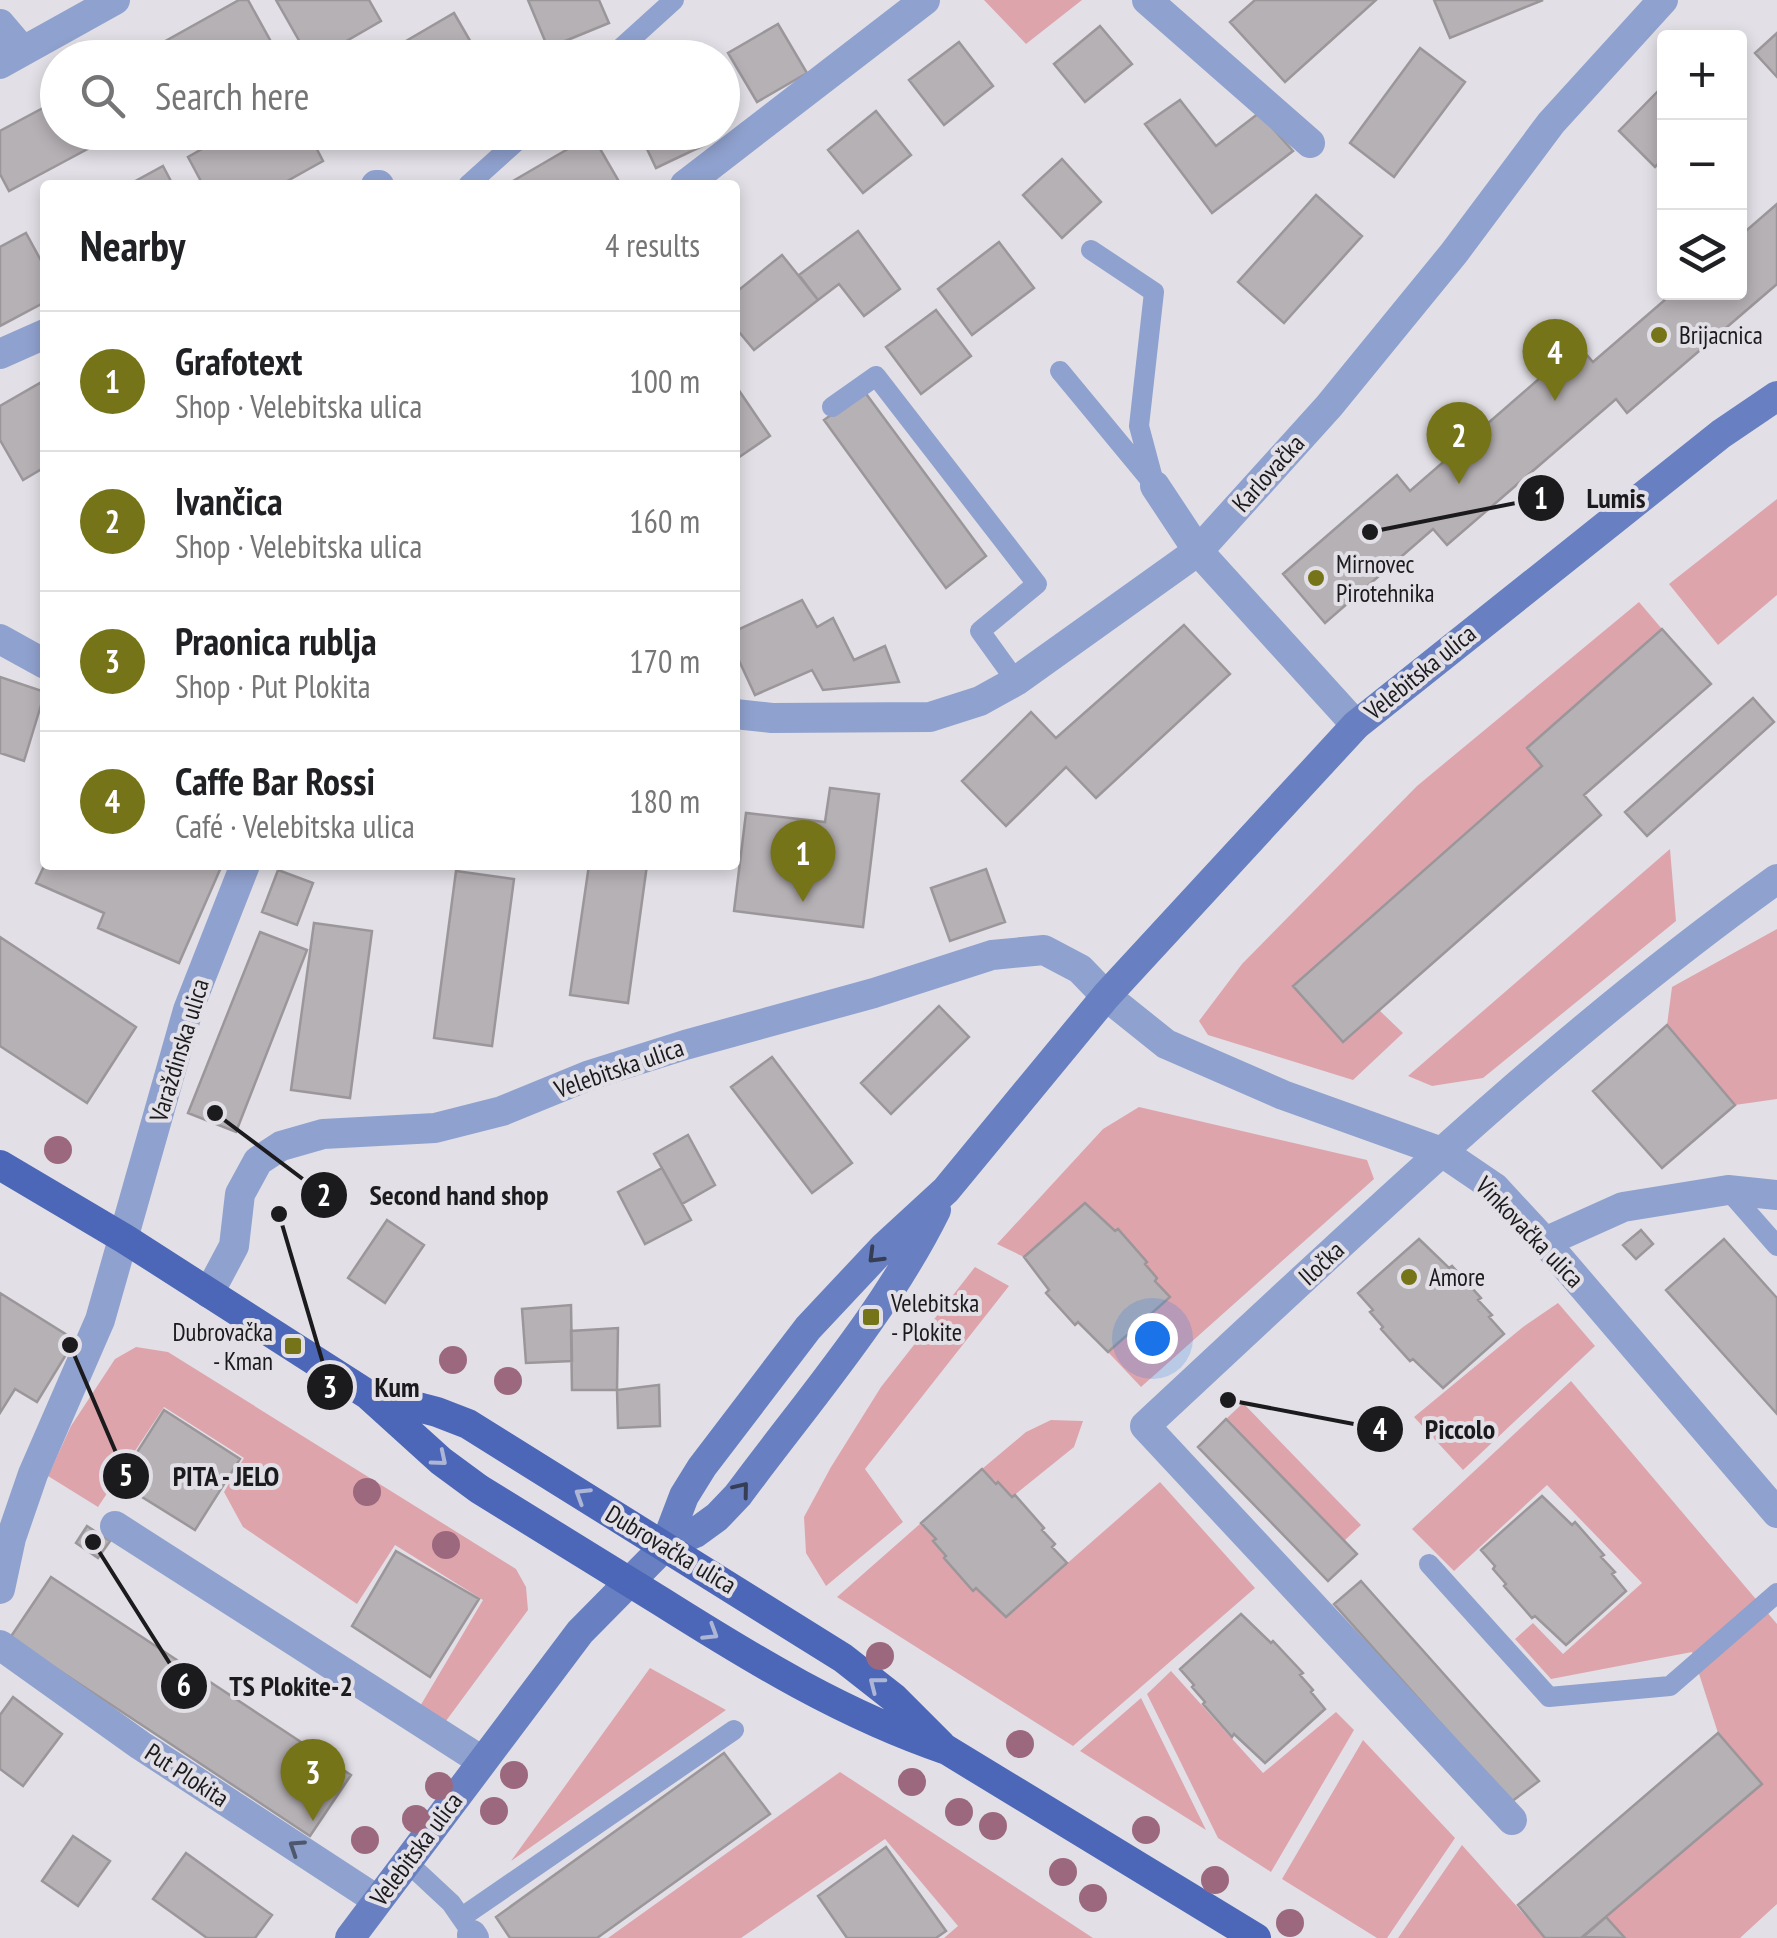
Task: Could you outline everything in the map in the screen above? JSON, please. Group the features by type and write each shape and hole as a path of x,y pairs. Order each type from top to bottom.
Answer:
{"main road":[{"name":"Dubrovačka ulica","path":"0,1165 367,1394 441,1461 479,1489 628,1581 843,1709 890,1731 947,1750 1256,1938"},
{"name":"Dubrovačka ulica","path":"367,1394 468,1424 843,1658 894,1698 947,1750"}],"street":[{"path":"43,40 115,0"},
{"path":"740,143 926,0"},
{"path":"1147,0 1310,143"},
{"name":"Karlovačka","path":"740,715 772,718 930,717 980,701 1016,681 1198,550 1329,406 1454,254 1552,123 1663,0"},
{"path":"0,24 12,57 40,42"},
{"path":"692,180 731,150"},
{"path":"0,354 40,336"},
{"name":"Velebitska ulica","path":"665,1546 684,1496 702,1467 808,1328 884,1247 946,1190 1106,996 1356,725 1706,445 1777,396"},
{"path":"1155,486 1198,550 1356,725"},
{"path":"0,639 40,661"},
{"name":"Varaždinska ulica","path":"124,1239 188,1010 242,870"},
{"name":"Iločka","path":"1512,1820 1145,1426 1442,1152 1678,951 1777,879"},
{"name":"Velebitska ulica","path":"209,1293 234,1246 240,1194 258,1161 281,1146 323,1134 434,1128 502,1111 590,1075 874,994 992,955 1044,950 1080,970 1106,996"},
{"name":"Vinkovačka ulica","path":"1106,996 1166,1044 1283,1095 1442,1152 1494,1188 1777,1512"},
{"name":"Velebitska ulica","path":"350,1938 580,1632 665,1546 695,1533 738,1496 906,1265 946,1190"},
{"path":"1545,1242 1623,1207 1728,1190 1777,1195"},
{"path":"0,1588 33,1474 100,1320 124,1239"},
{"path":"115,1526 482,1761"},
{"name":"Put Plokita","path":"0,1644 140,1745 377,1900"}],"lane":[{"path":"630,40 674,0"},
{"path":"473,180 506,150"},
{"path":"1092,250 1154,292 1139,426 1155,486"},
{"path":"1060,370 1155,486"},
{"path":"832,407 876,376 1037,584 980,631 1016,681"},
{"path":"1728,1190 1777,1246"},
{"path":"1430,1564 1549,1697 1670,1686 1777,1593"},
{"path":"406,1862 469,1930 734,1730"}],"shaded area":[{"path":"984,0 1082,0 1026,44"},
{"path":"1777,499 1777,595 1718,645 1669,584"},
{"path":"1639,602 1662,629 1527,748 1542,766 1293,986 1342,1042 1379,1010 1403,1033 1353,1080 1208,1035 1199,1021 1242,964 1417,786"},
{"path":"1670,849 1676,921 1483,1078 1432,1086 1408,1076"},
{"path":"1777,929 1777,1099 1735,1105 1667,1025 1672,987"},
{"path":"1139,1107 1367,1160 1374,1179 1141,1387 1108,1352 1169,1297 1118,1230 1085,1203 1024,1257 997,1244 1103,1129"},
{"path":"975,1267 1009,1286 865,1469 903,1522 826,1586 806,1553 804,1517 881,1387"},
{"path":"1558,1303 1595,1346 1463,1470 1414,1417"},
{"path":"136,1347 168,1352 516,1569 526,1587 528,1610 443,1725 419,1708 483,1600 395,1545 357,1604 243,1527 224,1492 244,1458 164,1407 98,1507 48,1476 71,1426 115,1359"},
{"path":"1571,1381 1777,1624 1777,1904 1740,1938 1581,1938 1761,1784 1718,1733 1692,1652 1551,1679 1515,1639 1533,1623 1563,1654 1642,1583 1547,1485 1454,1571 1412,1529"},
{"path":"1243,1403 1361,1525 1344,1541 1226,1419"},
{"path":"1051,1420 1083,1421 1074,1447 1012,1497 982,1469 1026,1432"},
{"path":"1160,1482 1255,1588 1073,1746 837,1597 921,1523 936,1539 933,1542 946,1556 944,1559 972,1590 976,1588 1006,1617"},
{"path":"650,1668 726,1710 511,1861"},
{"path":"1171,1671 1263,1773 1336,1712 1354,1730 1271,1872 1218,1838 1147,1694"},
{"path":"1141,1698 1206,1830 1080,1751"},
{"path":"1363,1740 1455,1838 1387,1938 1377,1938 1282,1879"},
{"path":"840,1772 1093,1938 944,1938 958,1926 885,1839 741,1938 608,1938"},
{"path":"1462,1845 1545,1938 1398,1938"}],"building":[{"path":"239,0 248,0 270,40 167,40"},
{"path":"276,0 369,0 381,21 348,40 299,40"},
{"path":"528,0 599,0 609,23 568,40 545,40"},
{"path":"1255,0 1376,0 1285,82 1230,22"},
{"path":"1434,0 1543,0 1450,38"},
{"path":"454,13 470,40 408,40"},
{"path":"778,24 807,73 757,102 740,73 740,46"},
{"path":"1100,26 1132,64 1085,102 1054,64"},
{"path":"1777,33 1777,77 1755,53"},
{"path":"959,42 993,86 944,125 909,80"},
{"path":"1420,48 1465,82 1394,177 1350,143"},
{"path":"1657,92 1657,165 1619,131"},
{"path":"1180,100 1216,146 1259,113 1293,151 1212,213 1145,124"},
{"path":"40,110 40,150 86,150 9,191 0,174 0,131"},
{"path":"876,111 911,155 863,193 828,150"},
{"path":"200,150 317,150 323,161 289,180 200,180 188,157"},
{"path":"566,150 601,150 618,180 515,180"},
{"path":"648,150 694,150 656,168"},
{"path":"1062,159 1101,202 1062,238 1023,195"},
{"path":"163,166 170,180 137,180"},
{"path":"1316,195 1362,236 1284,323 1238,282"},
{"path":"1777,204 1777,284 1627,413 1616,399 1447,545 1433,529 1325,623 1283,574 1397,475 1410,491 1578,345 1593,362 1665,300 1747,300 1747,230"},
{"path":"858,231 900,289 864,316 839,284 818,300 799,275"},
{"path":"26,233 40,259 40,305 0,326 0,247"},
{"path":"999,242 1034,288 972,335 938,289"},
{"path":"782,255 818,300 754,350 740,333 740,289"},
{"path":"936,310 971,356 921,394 886,347"},
{"path":"40,383 40,470 23,480 0,440 0,406"},
{"path":"864,391 986,556 946,588 824,420"},
{"path":"740,392 770,436 740,457"},
{"path":"802,600 817,627 833,618 854,660 885,646 899,682 823,690 812,670 755,695 740,663 740,629"},
{"path":"1184,625 1230,674 1096,798 1066,767 1006,826 962,781 1031,712 1056,738"},
{"path":"1662,629 1711,684 1584,795 1601,815 1343,1042 1293,986 1542,766 1527,748"},
{"path":"0,677 40,690 40,708 24,761 0,753"},
{"path":"1753,698 1774,722 1647,836 1625,812"},
{"path":"830,788 879,794 863,927 734,911 746,813 825,822"},
{"path":"986,869 1005,922 950,941 931,888"},
{"path":"42,870 220,870 179,963 98,928 104,913 36,883"},
{"path":"278,870 313,883 297,925 262,912"},
{"path":"588,870 646,870 628,1003 570,995"},
{"path":"456,871 514,879 492,1046 434,1038"},
{"path":"314,923 372,931 350,1098 291,1090"},
{"path":"260,932 307,950 236,1132 188,1113"},
{"path":"0,937 136,1027 87,1103 0,1046"},
{"path":"939,1006 969,1037 891,1114 861,1083"},
{"path":"1667,1025 1735,1105 1662,1168 1593,1091"},
{"path":"772,1057 852,1163 812,1193 731,1087"},
{"path":"688,1135 715,1185 682,1204 654,1154"},
{"path":"662,1168 691,1220 645,1244 618,1192"},
{"path":"1085,1203 1115,1231 1118,1229 1170,1297 1108,1352 1078,1322 1075,1325 1046,1293 1049,1290 1024,1257"},
{"path":"387,1220 424,1245 385,1303 348,1278"},
{"path":"1641,1230 1653,1244 1636,1259 1623,1245"},
{"path":"1419,1239 1449,1268 1452,1266 1481,1298 1478,1300 1504,1334 1443,1388 1413,1359 1410,1361 1381,1329 1370,1312 1373,1310 1358,1293"},
{"path":"1724,1239 1777,1298 1777,1414 1666,1290"},
{"path":"0,1293 75,1340 37,1402 15,1389 0,1413"},
{"path":"571,1305 572,1361 526,1363 522,1309"},
{"path":"618,1328 617,1390 572,1390 571,1331"},
{"path":"659,1385 660,1426 618,1428 617,1390"},
{"path":"164,1410 240,1459 195,1530 118,1482"},
{"path":"1226,1419 1357,1554 1328,1581 1198,1447"},
{"path":"982,1469 1012,1497 1015,1495 1067,1563 1006,1617 976,1588 973,1591 921,1523"},
{"path":"1542,1496 1572,1525 1575,1522 1604,1555 1601,1557 1626,1591 1566,1645 1535,1616 1532,1618 1504,1586 1493,1569 1495,1566 1481,1550"},
{"path":"87,1526 110,1541 98,1558 76,1543"},
{"path":"396,1551 479,1599 430,1677 352,1626"},
{"path":"51,1577 351,1775 310,1836 10,1638"},
{"path":"1361,1581 1539,1781 1511,1802 1334,1604"},
{"path":"1241,1614 1303,1673 1300,1675 1325,1709 1265,1763 1234,1734 1232,1737 1180,1669"},
{"path":"13,1697 62,1734 23,1786 0,1769 0,1715"},
{"path":"1718,1733 1762,1784 1581,1938 1545,1938 1518,1905"},
{"path":"724,1753 770,1814 597,1938 510,1938 496,1917"},
{"path":"73,1836 110,1861 78,1906 42,1881"},
{"path":"886,1847 946,1931 936,1938 847,1938 818,1896"},
{"path":"186,1853 272,1915 255,1938 207,1938 153,1899"},
{"path":"1606,1917 1625,1938 1583,1937"}],"place":[{"name":"Brijacnica","path":"1659,335"},
{"name":"Caffe Bar Rossi","path":"1555,401"},
{"name":"Ivančica","path":"1459,484"},
{"name":"Lumis","path":"1370,532"},
{"name":"Mirnovec Pirotehnika","path":"1316,578"},
{"name":"Grafotext","path":"803,902"},
{"name":"Second hand shop","path":"215,1113"},
{"name":"Kum","path":"279,1214"},
{"name":"Amore","path":"1409,1277"},
{"name":"Velebitska - Plokite","path":"871,1317"},
{"name":"PITA - JELO","path":"70,1345"},
{"name":"Dubrovačka - Kman","path":"293,1346"},
{"name":"Piccolo","path":"1228,1400"},
{"name":"TS Plokite-2","path":"93,1542"},
{"name":"Praonica rublja","path":"313,1821"}]}
